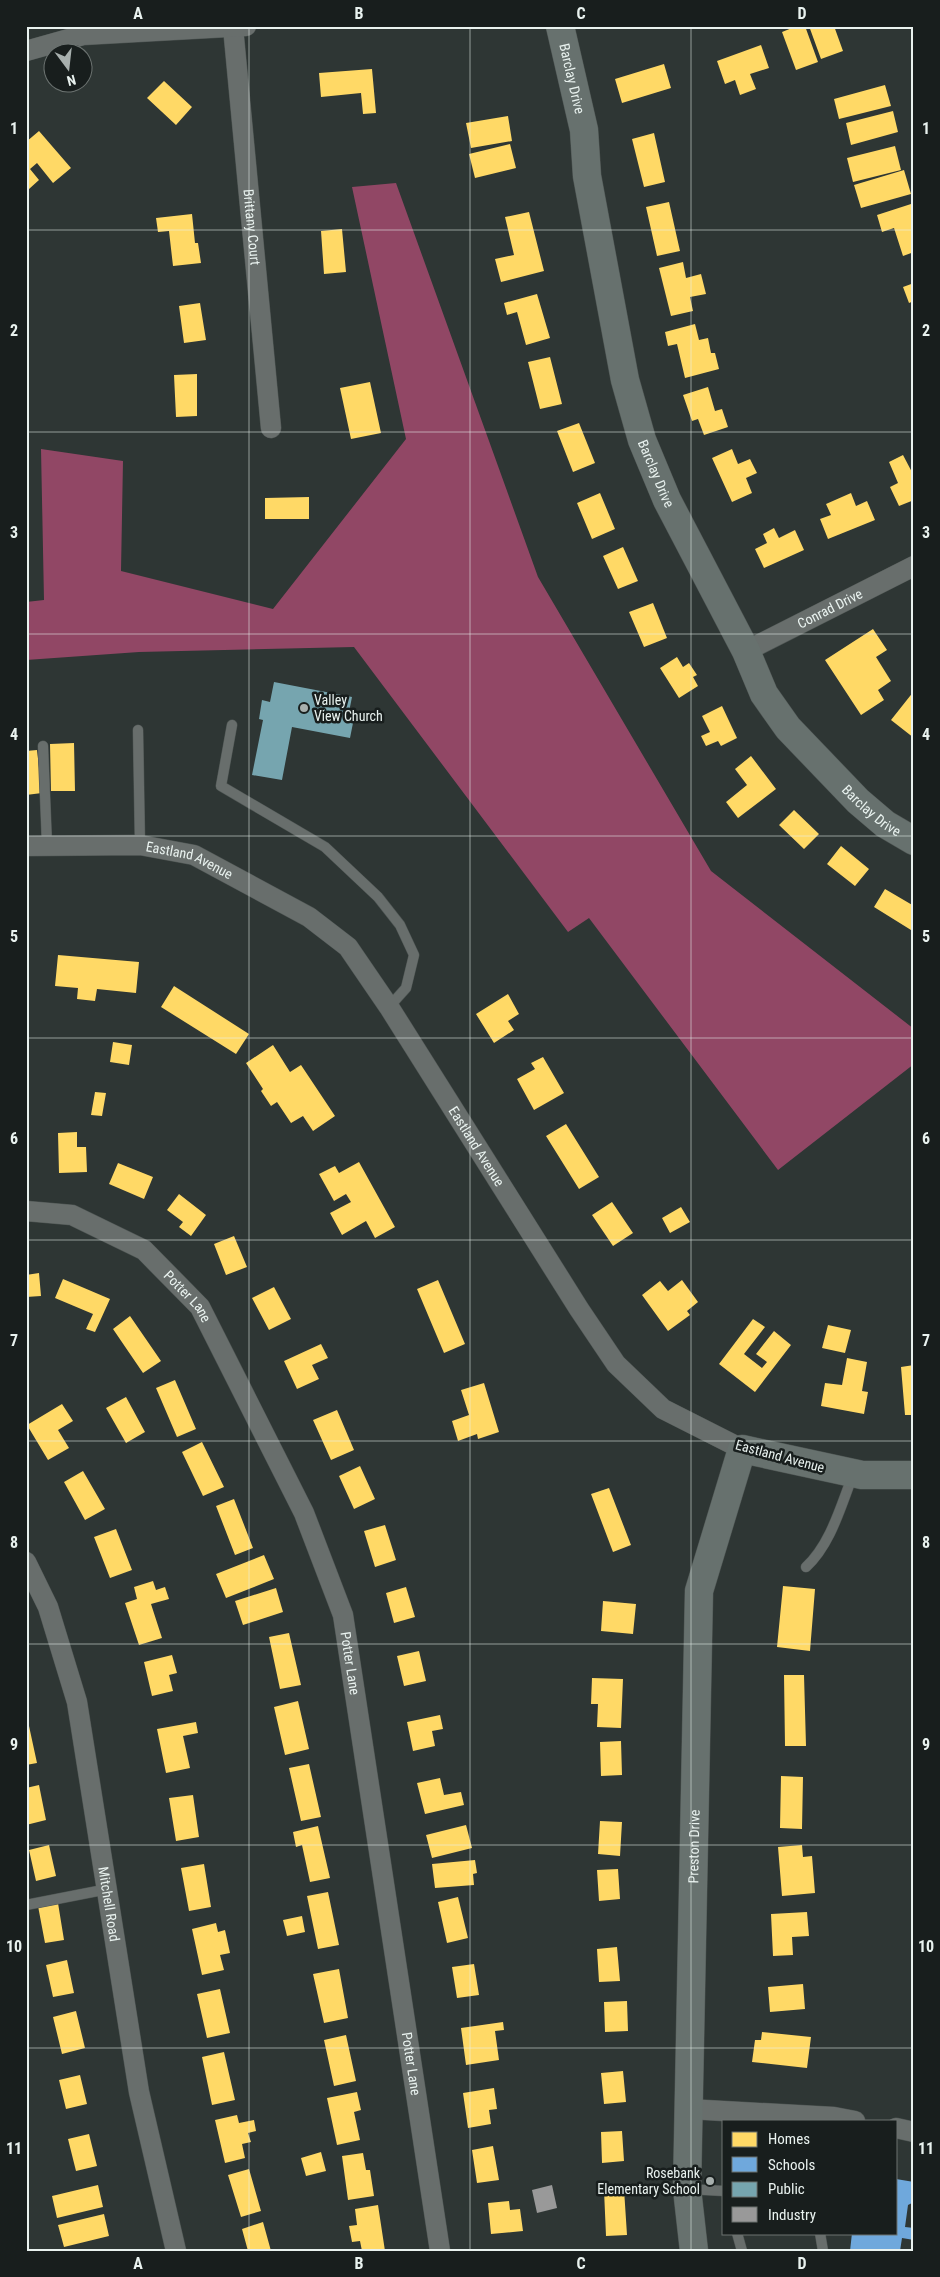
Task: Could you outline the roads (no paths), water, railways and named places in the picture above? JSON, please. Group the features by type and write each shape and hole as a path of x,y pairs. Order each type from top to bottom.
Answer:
{"street":[{"name":"Barclay Drive","path":"560,26 584,130 587,176 625,380 642,440 667,500 746,651 764,694 788,728 858,801 885,824 914,841"},
{"path":"26,51 82,35 240,27"},
{"name":"Brittany Court","path":"240,27 271,428"},
{"name":"Conrad Drive","path":"746,651 914,566"},
{"name":"Eastland Avenue","path":"26,846 140,845 194,854 309,917 348,947 389,1006 574,1301 616,1364 663,1409 742,1449 862,1476 914,1475"},
{"name":"Potter Lane","path":"26,1210 72,1215 144,1250 200,1308 304,1513 343,1615 440,2251"},
{"name":"Preston Drive","path":"694,2251 687,2189 699,1591 742,1449"},
{"name":"Mitchell Road","path":"26,1562 48,1607 77,1702 139,2092 176,2251"},
{"path":"688,2109 834,2117 850,2120"},
{"path":"898,2128 914,2132"}],"lane":[{"path":"232,725 221,786 325,847 378,897 400,925 414,954 406,988 389,1006"},
{"path":"138,730 140,845"},
{"path":"43,746 47,845"},
{"path":"806,1567 814,1560 835,1522 853,1474"},
{"path":"26,1905 108,1889"},
{"path":"687,2189 722,2191"},
{"path":"737,2234 742,2251"},
{"path":"820,2234 824,2251"}],"place":[{"name":"Valley View Church","path":"304,708"},
{"name":"Rosebank Elementary School","path":"710,2181"}]}
